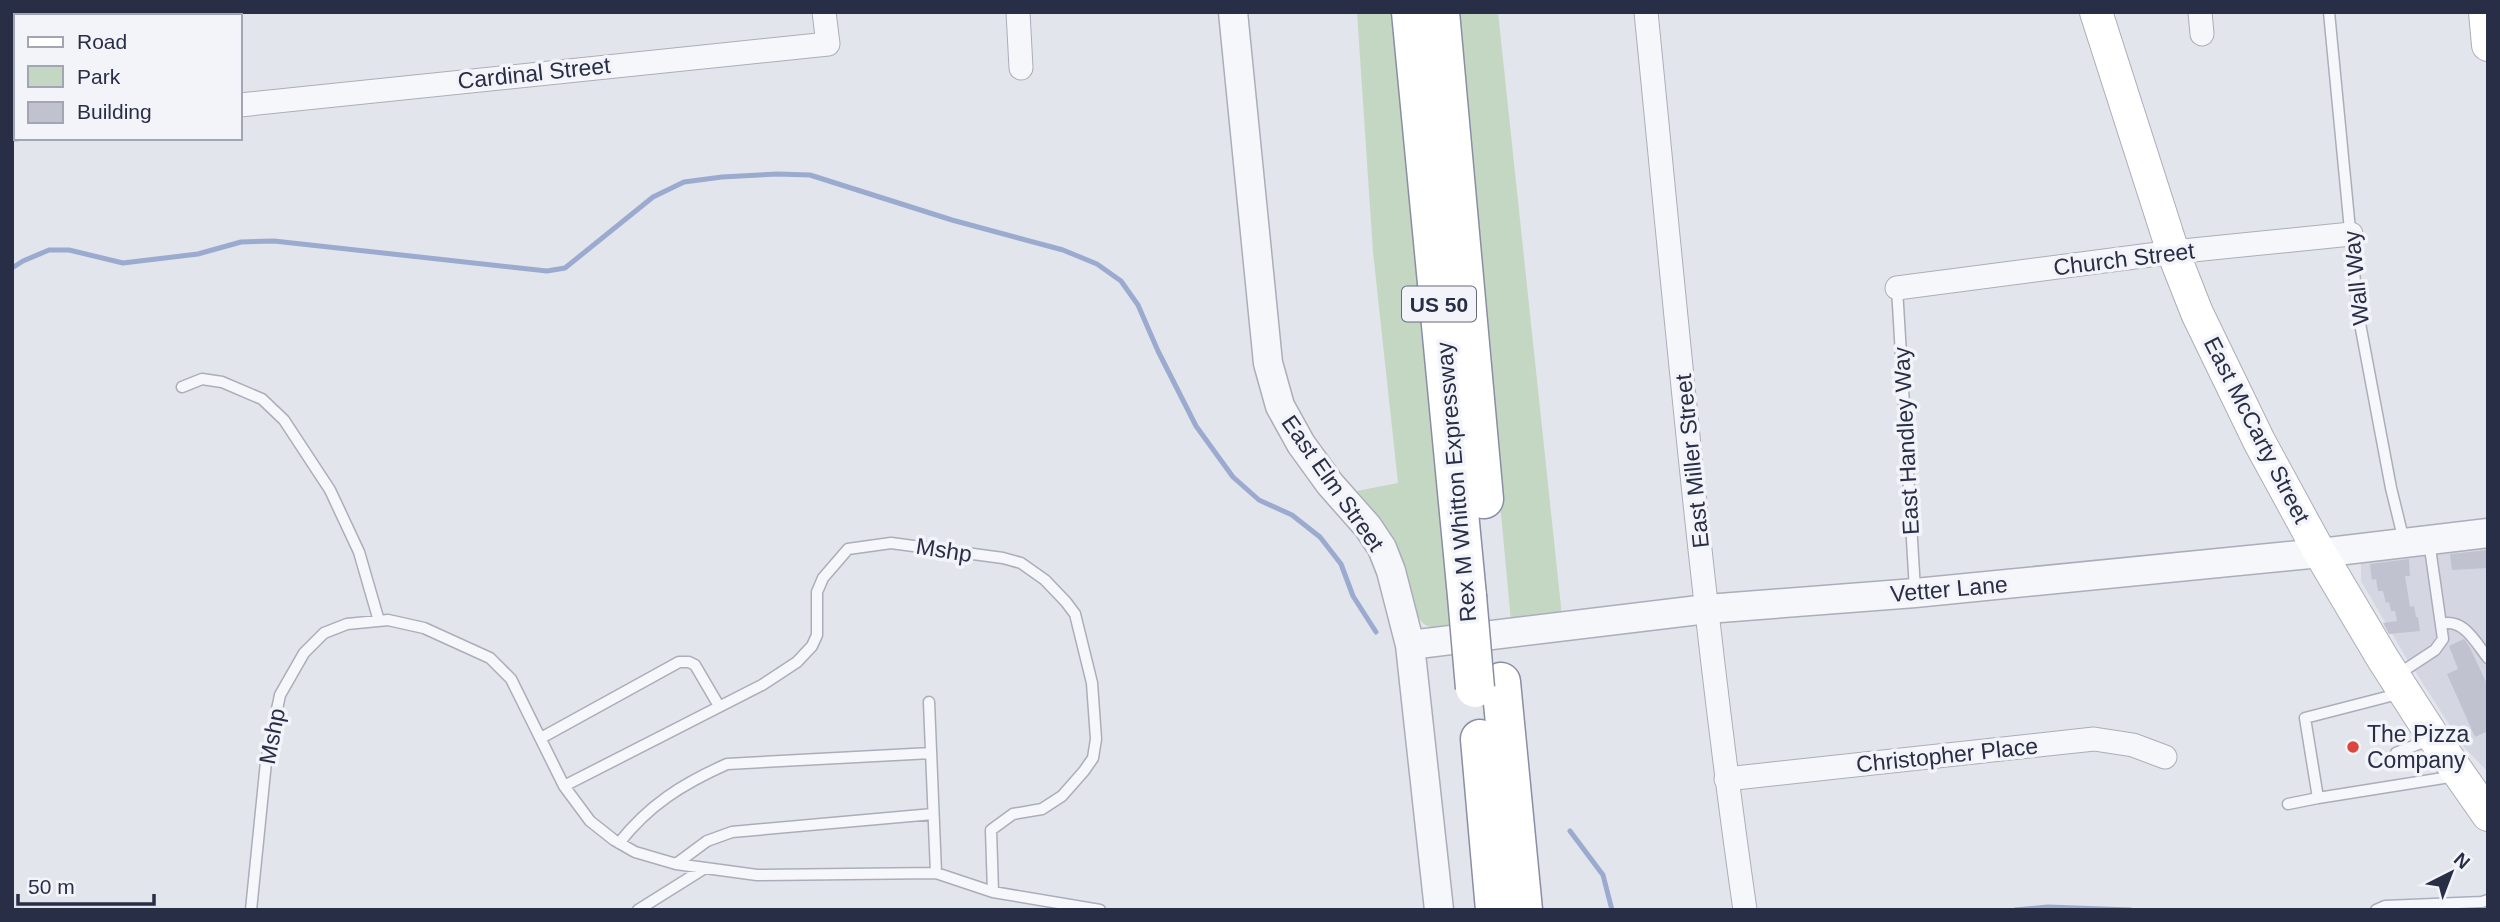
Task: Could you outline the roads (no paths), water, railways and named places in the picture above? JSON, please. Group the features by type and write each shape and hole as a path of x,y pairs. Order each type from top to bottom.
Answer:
{"highway":[{"name":"Rex M Whitton Expressway","path":"1411,12 1480,594"},
{"name":"Rex M Whitton Expressway","path":"1440,12 1488,685 1495,910"},
{"name":"Rex M Whitton Expressway","path":"1488,685 1524,910"}],"main road":[{"name":"East McCarty Street","path":"2096,12 2173,252 2197,313 2236,394 2320,553 2400,685 2487,814"},
{"path":"2485,12 2488,46"}],"street":[{"name":"Cardinal Street","path":"242,105 828,44 824,12"},
{"path":"1018,12 1021,68"},
{"name":"East Elm Street","path":"1233,12 1268,363 1280,406 1301,444 1330,484 1368,527 1382,548 1391,572 1410,645 1439,910"},
{"name":"East Miller Street","path":"1646,12 1707,609 1726,779 1745,910"},
{"name":"Church Street","path":"1897,288 2173,252 2351,234"},
{"name":"Vetter Lane","path":"1410,645 1707,609 1915,593 2320,553 2488,533"},
{"name":"Christopher Place","path":"1726,779 2094,740 2133,745 2165,757"}],"lane":[{"name":"Wall Way","path":"2329,12 2358,313 2390,488 2434,577 2441,625"},
{"name":"East Handley Way","path":"1897,288 1915,593"},
{"path":"182,387 202,379 222,382 262,398 284,420 330,490 359,552 379,621"},
{"name":"Mshp","path":"564,786 782,673 797,662 812,646 817,635 817,592 823,578 848,548 891,543 1003,558 1021,563 1037,573 1066,601 1075,614 1092,684 1096,739 1093,758 1062,796 1042,809 1013,814 991,830 993,892"},
{"name":"Mshp","path":"251,910 266,762 280,695 304,653 324,633 347,624 388,620 424,628 490,658 511,679 564,786 590,821 635,852 676,864 757,874 936,873 993,892 1100,910"},
{"path":"2318,798 2305,718 2400,685 2440,646 2443,639 2441,625 2449,622 2465,628 2488,658"},
{"path":"541,738 679,662 695,665 719,706"},
{"path":"929,702 936,873"},
{"path":"2396,753 2434,738"},
{"path":"619,843 638,818 656,804 699,776 727,764 931,753"},
{"path":"2288,804 2460,775"},
{"path":"676,864 707,841 733,832 933,814"},
{"path":"638,910 705,868"},
{"path":"2376,910 2385,906 2488,900"}],"waterway":[{"path":"12,268 49,250 69,250 123,263 198,254 241,242 274,241 547,271 565,268 653,197 684,182 722,177 810,175 952,220 1063,250 1097,264 1121,281 1138,305 1196,426 1233,477 1259,500 1292,515 1320,537 1341,564 1353,596 1376,632"},
{"path":"1570,831 1603,875 1612,910"},
{"path":"2015,910 2048,907 2131,910"}],"place":[{"name":"The Pizza Company","path":"2353,747"}]}
